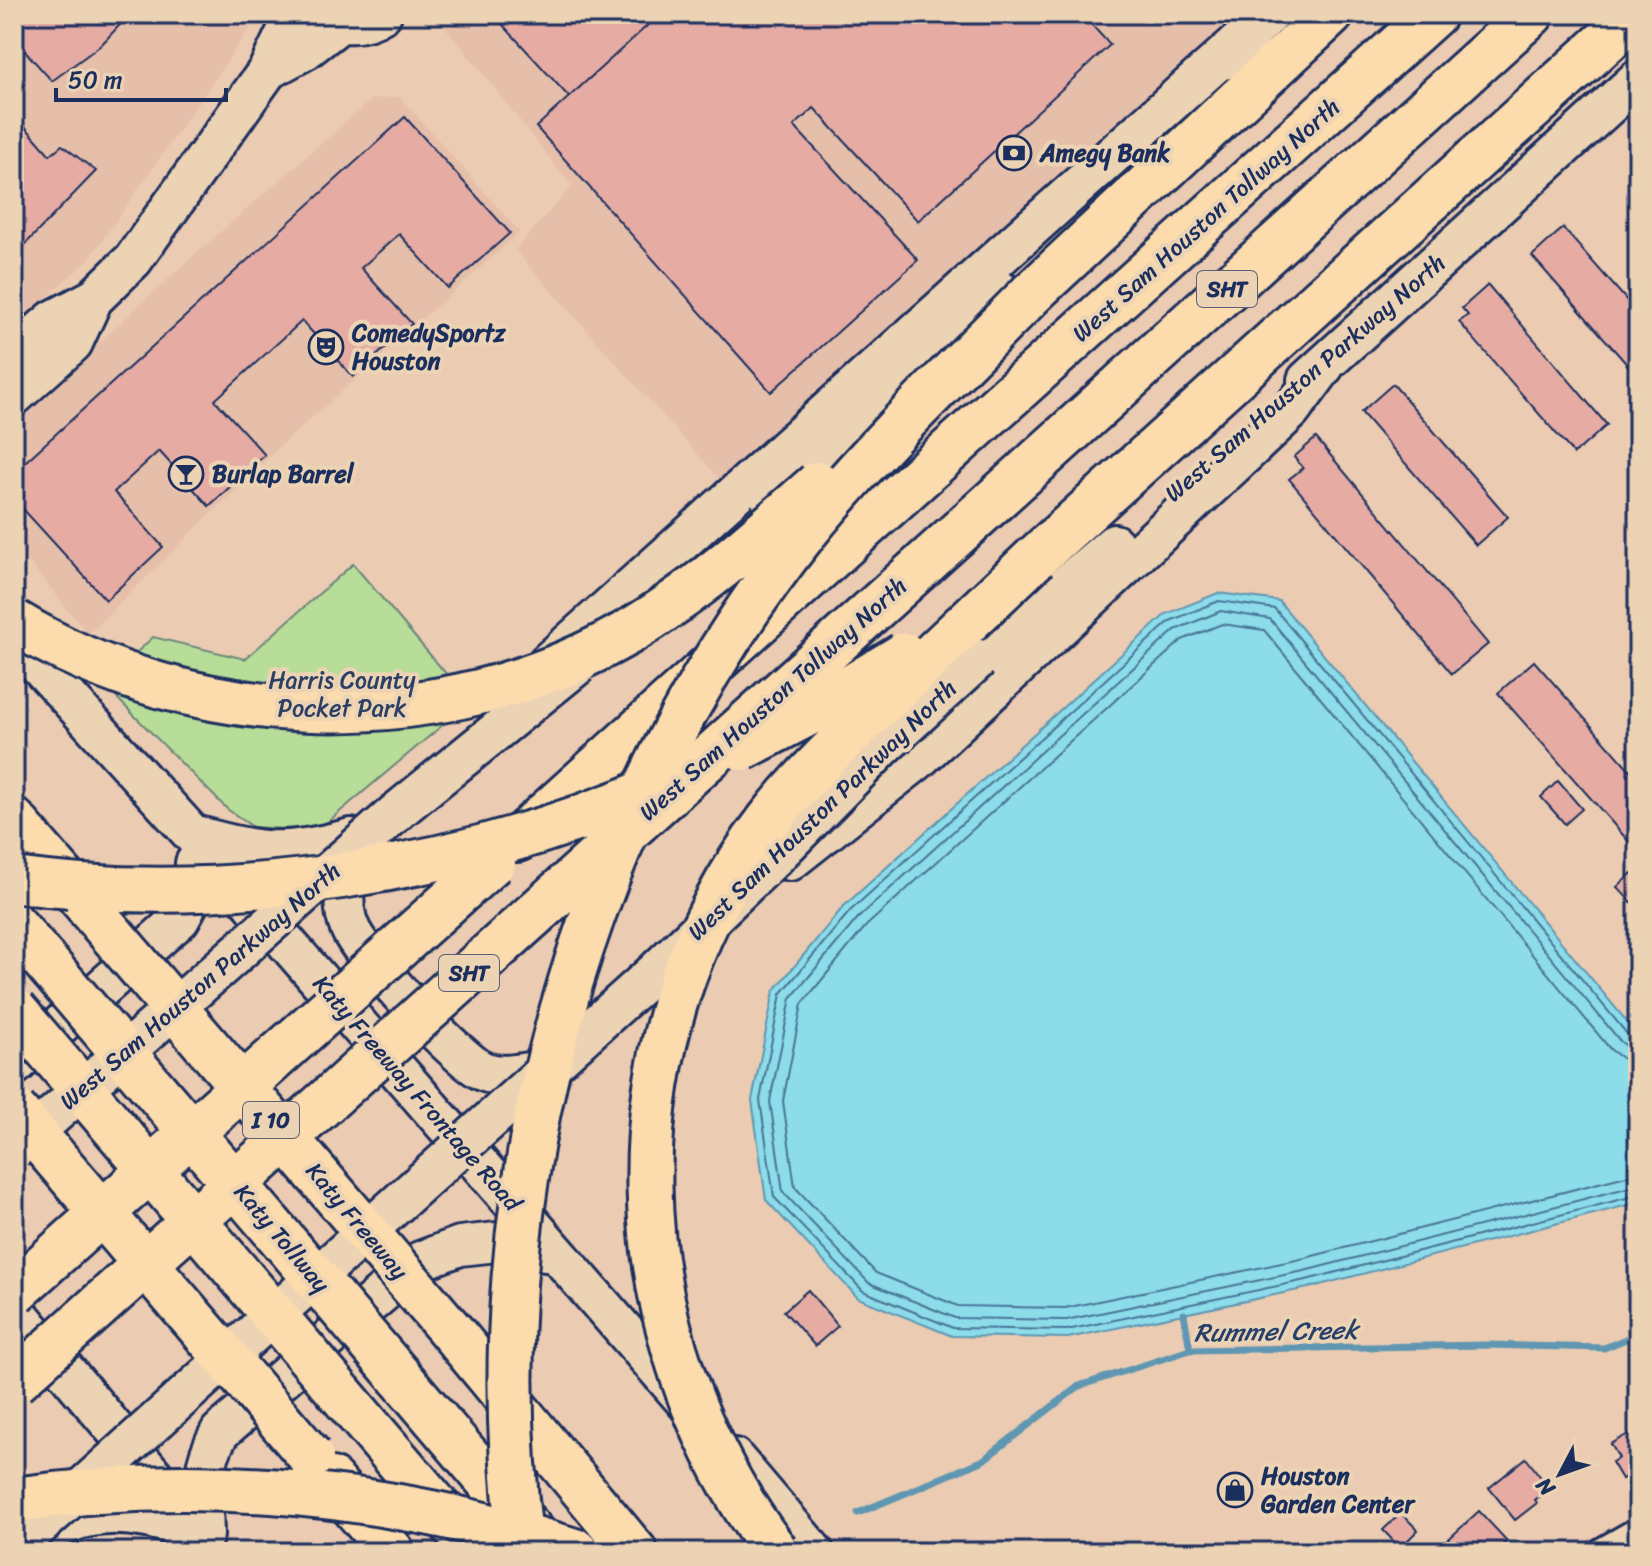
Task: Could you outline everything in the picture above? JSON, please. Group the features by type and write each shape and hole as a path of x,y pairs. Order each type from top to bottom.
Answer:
{"highway":[{"path":"14,622 68,652 136,680 257,705 303,710 384,708 431,701 515,681 557,666 624,635 688,594 768,528 1032,293 1331,14"},
{"name":"West Sam Houston Tollway North","path":"14,1292 1434,14"},
{"name":"West Sam Houston Tollway North","path":"14,1382 1531,14"},
{"path":"776,1552 740,1502 705,1435 686,1390 660,1299 649,1212 649,1167 656,1086 665,1041 694,951 721,896 768,821 826,755 1036,557 1636,14"},
{"path":"522,1552 513,1452 512,1341 514,1280 528,1161 544,1082 576,961 621,847 663,755 701,685 796,545 878,450 1032,293"},
{"path":"14,880 116,888 210,888 274,883 430,859 562,823 618,804 691,772 809,713 890,665 1036,557"},
{"name":"Katy Freeway","path":"14,821 452,1332 635,1552"},
{"name":"Katy Tollway","path":"26,938 549,1552"},
{"path":"14,1010 476,1552"},
{"path":"14,1110 392,1552"},
{"path":"14,1500 68,1493 186,1487 306,1493 492,1526 577,1552"},
{"path":"598,1508 642,1552"}],"main road":[{"path":"14,354 53,320 93,299 133,260 268,70 295,14"},
{"path":"268,70 305,50 332,18 355,24 382,14"},
{"name":"West Sam Houston Parkway North","path":"14,1150 399,810 675,587 1052,245 1241,40 1270,14"},
{"path":"14,1139 1241,40"},
{"name":"West Sam Houston Parkway North","path":"28,1545 656,971 773,859 883,747 979,659 1325,365 1633,89"},
{"path":"14,396 73,343 93,299"},
{"path":"28,1545 125,1441 456,1138 693,940 918,760 1291,411 1325,365"},
{"name":"Katy Freeway Frontage Road","path":"14,638 192,834 814,1552"},
{"path":"14,1066 180,919 193,895 195,862 192,834 239,848 276,852 308,850 351,838"},
{"path":"351,838 344,895 348,926 360,948 458,1055 484,1072 506,1075 540,1070"},
{"path":"540,1070 531,1124 537,1176 560,1257"},
{"path":"211,1544 203,1488 207,1454 220,1432 420,1261 460,1246 506,1241 560,1257"},
{"path":"14,1309 211,1544"},
{"path":"28,1545 87,1517 121,1515 160,1519 211,1544"}],"street":[{"path":"1601,1552 1638,1531"}],"shaded area":[{"path":"14,14 260,14 90,258 14,327"},
{"path":"435,14 1237,14 980,258 725,485 515,250 572,186"},
{"path":"400,97 520,232 280,446 88,634 14,544 14,421 191,258 372,99"}],"green space":[{"name":"Harris County Pocket Park","path":"353,564 470,702 324,825 304,830 253,827 227,809 103,684 153,637 245,659"}],"water":[{"path":"1218,593 1279,601 1638,1035 1638,1200 1308,1288 1068,1338 952,1336 858,1298 766,1200 752,1100 774,991 844,906 1166,614"}],"building":[{"path":"14,14 130,14 101,45 52,81 14,39"},
{"path":"493,14 660,14 569,97"},
{"path":"660,14 1082,14 1110,45 918,221 814,108 794,126 918,260 771,392 536,127"},
{"path":"14,114 50,155 62,145 96,171 14,256"},
{"path":"405,117 510,233 448,288 399,234 361,268 412,324 353,377 302,321 215,400 265,455 209,506 159,451 114,492 163,547 106,600 14,499 14,472"},
{"path":"1563,228 1638,313 1638,377 1532,256"},
{"path":"1488,285 1607,425 1574,454 1459,322 1468,315 1462,308"},
{"path":"1393,384 1508,517 1476,545 1361,412"},
{"path":"1316,438 1488,644 1452,674 1289,479 1303,468 1294,457"},
{"path":"1534,661 1638,779 1638,852 1498,693"},
{"path":"1558,781 1582,809 1565,824 1541,797"},
{"path":"1632,873 1638,880 1638,909 1617,887"},
{"path":"808,1290 838,1326 815,1346 784,1311"},
{"path":"1628,1434 1638,1451 1638,1469 1622,1479 1612,1462 1619,1458 1611,1444"},
{"path":"1526,1458 1549,1488 1535,1500 1537,1503 1515,1520 1489,1488"},
{"path":"1479,1511 1507,1541 1495,1552 1445,1552 1440,1547"},
{"path":"1401,1513 1418,1530 1400,1548 1383,1530"}],"waterway":[{"path":"1184,1314 1190,1350"},
{"name":"Rummel Creek","path":"858,1513 982,1461 1079,1386 1190,1350 1488,1345 1604,1348 1638,1334"}],"place":[{"name":"Amegy Bank","path":"1014,153"},
{"name":"ComedySportz Houston","path":"326,347"},
{"name":"Burlap Barrel","path":"186,474"},
{"name":"Houston Garden Center","path":"1235,1490"}]}
